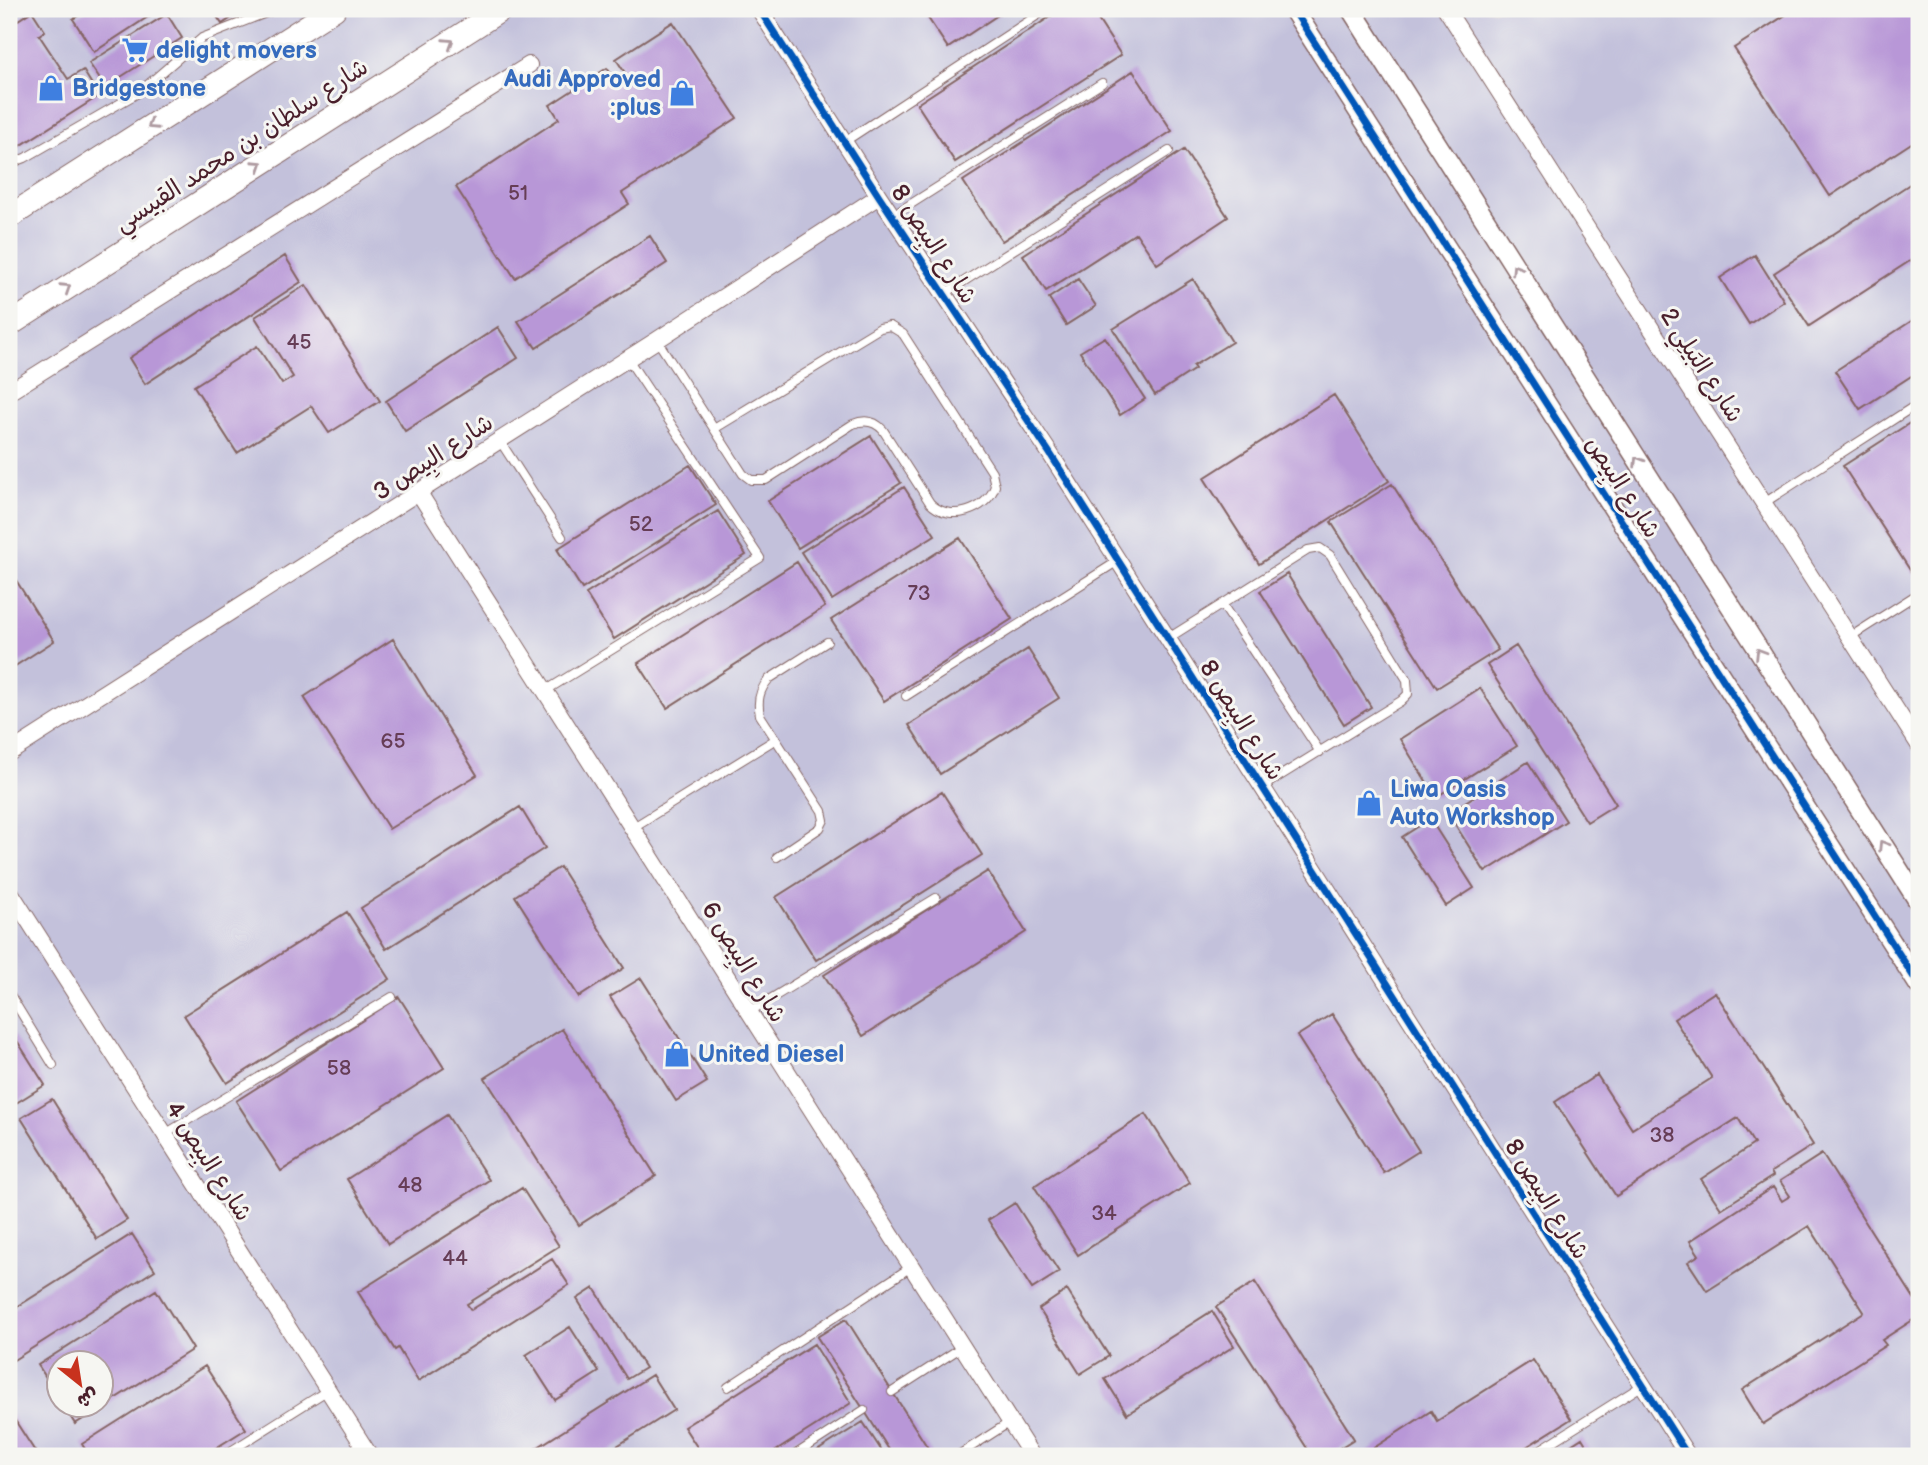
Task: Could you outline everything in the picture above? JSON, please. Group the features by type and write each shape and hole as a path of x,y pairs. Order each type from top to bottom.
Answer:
{"main road":[{"path":"9,217 334,9"},
{"name":"شارع سلطان بن محمد القبيسي","path":"9,325 502,9"}],"street":[{"name":"شارع البِيص 8","path":"758,9 1118,561 1688,1456"},
{"name":"شارع البِيص","path":"1293,9 1919,985"},
{"name":"شارع البِيص","path":"1351,9 1919,902"},
{"name":"شارع البَيلِي 2","path":"1446,9 1919,745"},
{"path":"9,392 528,65"},
{"name":"شارع البِيص 3","path":"9,753 657,341 879,196"},
{"name":"شارع البِيص 6","path":"419,493 1032,1456"},
{"name":"شارع البِيص 4","path":"9,890 370,1456"}],"lane":[{"path":"9,164 25,158 132,97 202,38 276,9"},
{"path":"844,142 1047,9"},
{"path":"892,216 1102,83"},
{"path":"944,294 1168,151"},
{"path":"657,341 743,474 756,481 766,480 853,424 864,421 875,423 883,430 930,503 940,511 952,514 965,512 987,499 995,486 992,472 902,334 890,326 880,328 714,429"},
{"path":"545,691 760,558 628,359"},
{"path":"1764,503 1919,402"},
{"path":"500,441 562,537"},
{"path":"1167,639 1308,550 1320,548 1330,555 1407,680 1409,690 1405,698 1262,788"},
{"path":"906,696 1118,561"},
{"path":"1850,637 1919,593"},
{"path":"1222,604 1320,752"},
{"path":"777,857 820,828 824,820 822,811 760,715 758,700 764,685 827,642"},
{"path":"632,828 776,739"},
{"path":"749,1012 936,898"},
{"path":"9,993 53,1065"},
{"path":"165,1134 392,997"},
{"path":"728,1387 911,1267"},
{"path":"892,1392 962,1347"},
{"path":"1530,1456 1643,1385"},
{"path":"223,1456 328,1390"},
{"path":"793,1456 864,1410"},
{"path":"957,1456 1010,1422"}],"shaded area":[{"path":"9,9 1919,9 1919,1456 9,1456"}],"building":[{"path":"89,9 160,9 94,52 73,19"},
{"path":"212,9 245,9 222,24"},
{"path":"922,9 1007,9 948,48"},
{"path":"1062,9 1091,9 1121,55 955,162 917,104"},
{"path":"1795,9 1919,9 1919,138 1830,196 1734,48"},
{"name":"Bridgestone","path":"32,11 45,31 39,35 68,79 83,70 99,96 12,151 9,146 9,26"},
{"path":"167,14 182,38 105,87 89,63"},
{"path":"673,22 737,118 622,193 629,204 515,278 456,187 559,119 550,105 607,68 617,82 627,76 616,59"},
{"path":"1133,71 1172,131 1002,241 963,181"},
{"path":"1184,150 1228,217 1157,264 1136,233 1046,291 1023,255"},
{"path":"1919,178 1919,255 1809,326 1774,273"},
{"path":"650,236 667,263 536,348 518,321"},
{"path":"1755,255 1784,301 1749,324 1720,278"},
{"path":"285,256 301,282 145,384 129,358"},
{"path":"1078,279 1096,306 1066,325 1049,298"},
{"path":"1193,279 1232,342 1193,366 1195,369 1155,395 1113,329"},
{"path":"306,285 380,401 329,433 311,406 237,453 194,386 257,346 282,384 293,377 255,317"},
{"path":"1919,316 1919,371 1860,409 1835,371"},
{"path":"498,327 518,358 405,431 386,401"},
{"path":"1105,337 1145,399 1120,415 1080,352"},
{"path":"1334,395 1389,481 1259,564 1204,478"},
{"path":"1919,417 1919,584 1843,466"},
{"path":"871,436 901,483 798,548 768,501"},
{"path":"690,465 716,505 582,589 557,549"},
{"path":"1392,484 1498,650 1437,688 1331,522"},
{"path":"904,487 935,535 832,600 801,552"},
{"path":"718,511 746,555 614,639 586,594"},
{"path":"960,538 1012,619 884,701 831,620"},
{"path":"797,562 825,607 667,708 638,663"},
{"path":"9,569 54,641 9,670"},
{"path":"1287,574 1371,707 1344,724 1260,591"},
{"path":"393,639 477,775 389,829 304,697"},
{"path":"1516,646 1616,804 1587,822 1487,665"},
{"path":"1028,649 1059,698 940,774 909,725"},
{"path":"1480,688 1517,746 1436,797 1400,739"},
{"path":"1528,762 1566,821 1485,872 1448,813"},
{"path":"942,792 982,855 816,960 776,897"},
{"path":"520,807 545,848 386,949 361,908"},
{"path":"1430,819 1474,888 1446,906 1402,837"},
{"path":"560,867 624,968 579,997 515,896"},
{"path":"988,871 1026,932 863,1036 824,975"},
{"path":"347,912 390,979 227,1083 184,1015"},
{"path":"641,978 707,1082 676,1101 610,997"},
{"path":"1715,992 1813,1145 1771,1172 1773,1176 1721,1209 1701,1179 1754,1144 1738,1118 1616,1196 1555,1102 1597,1075 1632,1129 1712,1078 1674,1019"},
{"path":"399,997 444,1068 281,1171 236,1101"},
{"path":"1332,1014 1419,1151 1384,1173 1297,1036"},
{"path":"9,1028 45,1085 13,1105 9,1099"},
{"path":"562,1029 656,1176 579,1225 485,1078"},
{"path":"52,1099 127,1220 97,1239 21,1118"},
{"path":"1146,1114 1190,1183 1078,1255 1034,1186"},
{"path":"447,1115 489,1180 388,1244 347,1179"},
{"path":"1822,1154 1919,1306 1919,1316 1882,1340 1886,1345 1763,1424 1742,1390 1864,1312 1809,1226 1707,1291 1688,1262 1699,1255 1690,1241 1773,1187 1782,1201 1790,1196 1780,1181"},
{"path":"522,1188 559,1246 467,1304 471,1310 552,1259 569,1285 418,1381 358,1292"},
{"path":"1015,1203 1059,1272 1032,1289 988,1220"},
{"path":"132,1234 155,1270 9,1363 9,1312"},
{"path":"1255,1282 1354,1439 1327,1456 1312,1456 1216,1307"},
{"path":"594,1288 645,1368 627,1379 577,1299"},
{"path":"156,1290 193,1349 116,1398 116,1350 62,1350"},
{"path":"1067,1290 1109,1356 1080,1374 1039,1309"},
{"path":"1212,1311 1234,1346 1127,1414 1105,1379"},
{"path":"846,1319 933,1456 893,1456 817,1337"},
{"path":"570,1327 599,1372 555,1400 526,1355"},
{"path":"814,1344 851,1403 768,1456 703,1456 684,1427"},
{"path":"46,1360 46,1377 38,1365"},
{"path":"1533,1360 1571,1419 1512,1456 1368,1456 1366,1453 1431,1411 1437,1421"},
{"path":"205,1366 246,1429 203,1456 89,1456 82,1444"},
{"path":"652,1375 674,1410 601,1456 524,1456"},
{"path":"9,1411 27,1439 38,1456 9,1456"},
{"path":"863,1422 885,1456 809,1456"},
{"path":"1582,1438 1593,1456 1554,1456"}],"cycle path":[{"path":"759,9 1049,452 1688,1456"},
{"path":"1293,9 1919,985"}],"place":[{"name":"delight movers","path":"135,50"},
{"name":"Bridgestone","path":"51,88"},
{"name":"Audi Approved :plus","path":"682,93"},
{"name":"Liwa Oasis Auto Workshop","path":"1369,803"},
{"name":"United Diesel","path":"677,1054"}]}
